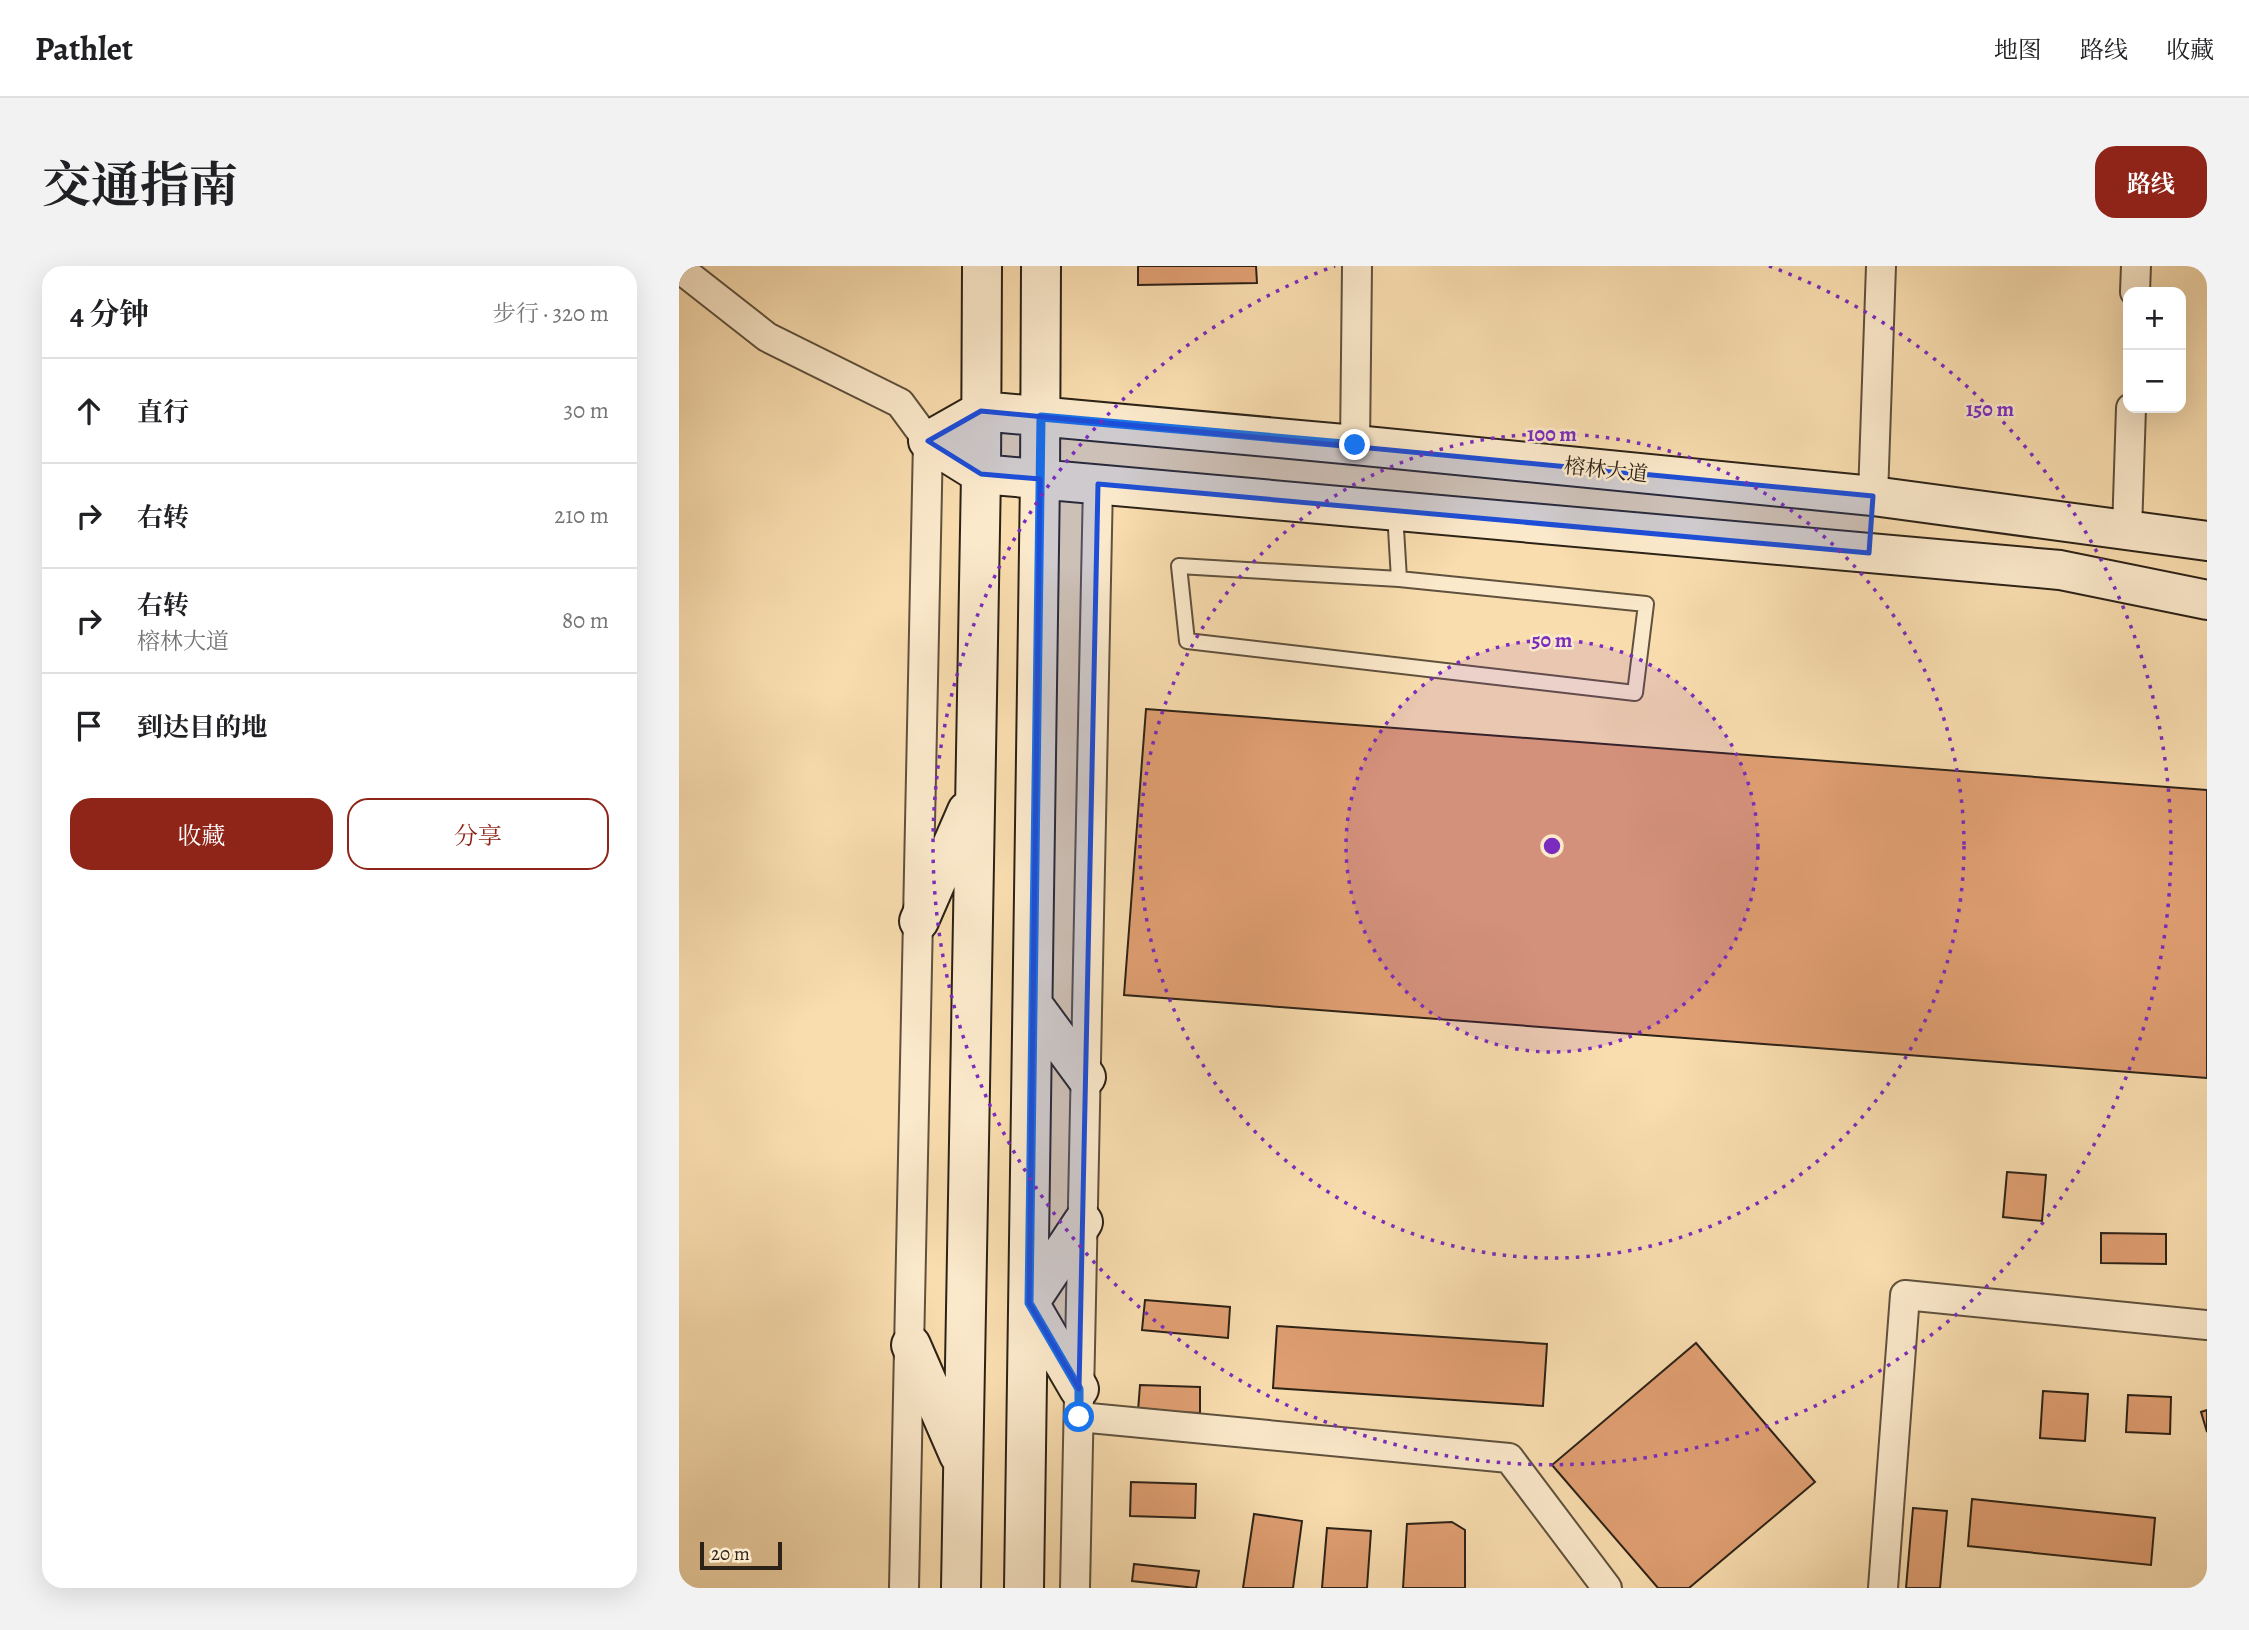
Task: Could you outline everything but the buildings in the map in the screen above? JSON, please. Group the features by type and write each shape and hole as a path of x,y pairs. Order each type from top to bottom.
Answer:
{"main road":[{"path":"961,1588 981,474 982,266"},
{"path":"1024,1588 1041,266"},
{"path":"981,411 928,441 981,474 2060,570 2207,600"},
{"name":"榕林大道","path":"981,411 1873,496 2207,541"},
{"path":"1742,542 1747,484"},
{"path":"1869,553 1873,496"},
{"path":"919,921 975,793"},
{"path":"1033,1005 1086,1077"},
{"path":"1029,1303 1083,1222"},
{"path":"1029,1303 1079,1403"},
{"path":"911,1345 964,1466"}],"street":[{"path":"1355,445 1357,266"},
{"path":"1873,496 1881,266"},
{"path":"2135,287 2136,266"},
{"path":"679,268 767,337 900,403 928,441 904,1588"},
{"path":"2127,531 2131,413"},
{"path":"1075,1588 1098,484"},
{"path":"1884,1588 1905,1295 2207,1325"},
{"path":"1079,1403 1510,1458 1607,1588"}],"lane":[{"path":"1395,511 1399,579"},
{"path":"1179,566 1399,579 1646,604 1635,693 1187,641 1179,566"}],"highlighted area":[{"path":"981,411 1873,496 1869,553 1098,484 1079,1389 1029,1303 1040,479 981,474 928,441"}],"route":[{"path":"1079,1417 1079,1389 1029,1303 1041,417 1355,445"}]}
